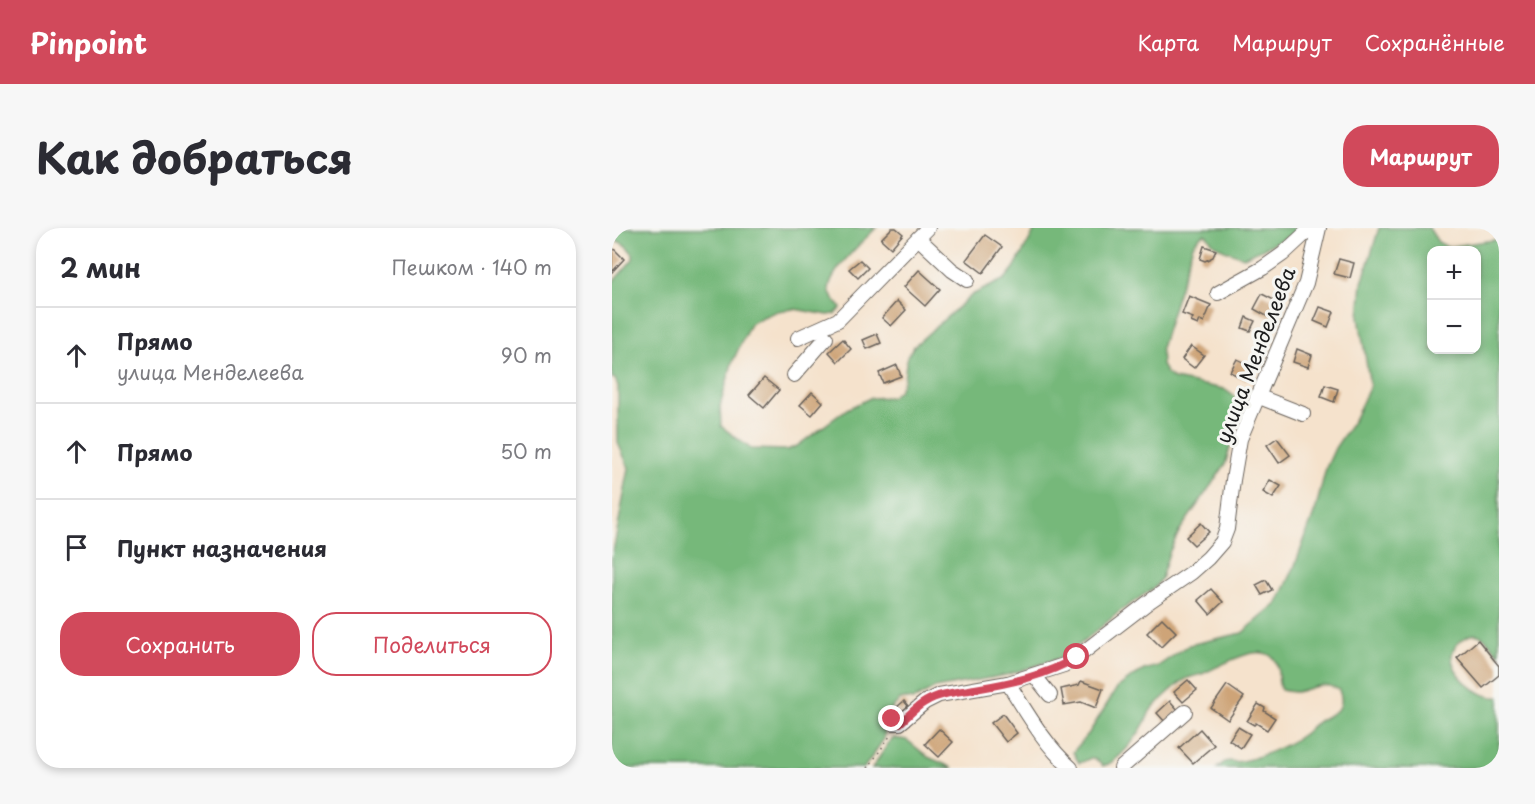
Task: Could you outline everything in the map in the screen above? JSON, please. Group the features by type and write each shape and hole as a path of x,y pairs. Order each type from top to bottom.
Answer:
{"street":[{"path":"1218,293 1263,268 1283,254 1311,228"},
{"name":"улица Менделеева","path":"897,720 939,695 1008,683 1064,665 1191,573 1222,542 1227,528 1240,439 1306,283 1319,228"},
{"path":"794,375 838,321 923,233 952,270 967,280"},
{"path":"798,338 838,321"},
{"path":"816,363 826,338"},
{"path":"1257,396 1303,414"},
{"path":"1034,675 1050,695"},
{"path":"1008,683 1034,724 1059,757 1071,768"},
{"path":"1121,768 1185,712"}],"path":[{"path":"868,768 897,720"}],"green space":[{"path":"612,228 876,228 846,259 833,278 830,293 841,308 835,314 828,315 794,309 778,311 763,317 750,324 732,363 720,406 721,426 751,449 787,450 797,446 847,409 870,398 891,397 899,390 904,379 907,356 914,346 972,295 1005,279 1014,268 1036,228 1307,228 1244,257 1219,247 1205,234 1193,245 1161,348 1162,365 1167,374 1174,379 1224,389 1235,397 1238,413 1225,465 1180,530 1169,553 1161,579 1155,587 1060,658 1006,675 935,688 913,700 900,700 881,725 885,733 884,739 864,768 612,768 612,557 629,468 618,443 618,386 612,378 612,283 633,259 633,254 624,244 612,240"},
{"path":"1379,228 1429,228 1438,242 1445,246 1427,246 1427,354 1481,354 1481,246 1454,246 1499,239 1499,655 1488,641 1474,634 1461,641 1452,654 1456,670 1468,684 1483,694 1499,697 1499,768 1217,768 1227,761 1238,762 1251,759 1287,744 1336,711 1341,703 1339,690 1333,687 1323,685 1296,692 1281,690 1274,659 1259,652 1238,657 1180,683 1150,711 1132,742 1109,764 1103,766 1093,758 1079,763 1073,752 1089,733 1117,688 1144,670 1158,666 1189,645 1242,633 1278,603 1294,568 1316,508 1326,468 1335,448 1354,420 1370,386 1359,317 1362,283"},
{"path":"894,738 907,740 928,757 953,768 872,768"}],"building":[{"path":"892,228 896,228 903,234 891,248 881,239"},
{"path":"985,235 1002,247 983,273 966,260"},
{"path":"1204,246 1216,250 1213,257 1205,261 1200,259"},
{"path":"614,249 624,259 612,272 612,251"},
{"path":"1339,259 1354,263 1350,278 1334,274"},
{"path":"860,260 868,268 858,278 849,269"},
{"path":"919,270 940,289 925,306 904,287"},
{"path":"1262,294 1278,302 1270,318 1254,309"},
{"path":"1189,296 1211,305 1204,322 1200,320 1198,325 1191,322 1193,318 1182,314"},
{"path":"897,301 906,310 891,326 882,318"},
{"path":"1320,307 1334,312 1328,327 1314,321"},
{"path":"1246,317 1255,321 1250,331 1242,328"},
{"path":"877,334 881,343 867,349 863,340"},
{"path":"843,339 851,349 838,362 829,352"},
{"path":"1191,346 1204,355 1194,368 1182,359"},
{"path":"1297,349 1312,355 1308,367 1293,362"},
{"path":"1237,359 1252,366 1246,380 1230,372"},
{"path":"897,365 901,376 883,383 879,373"},
{"path":"764,378 779,390 764,408 749,395"},
{"path":"1325,385 1338,389 1334,402 1321,397"},
{"path":"812,392 823,402 812,415 800,405"},
{"path":"1277,438 1290,455 1279,463 1267,445"},
{"path":"1270,480 1281,486 1273,498 1263,492"},
{"path":"1201,523 1209,532 1194,545 1186,537"},
{"path":"1266,580 1272,590 1262,595 1256,585"},
{"path":"1211,589 1223,602 1210,614 1198,600"},
{"path":"1162,618 1176,632 1161,647 1147,633"},
{"path":"1478,640 1499,666 1499,675 1483,688 1457,658"},
{"path":"1188,680 1197,690 1183,702 1174,692"},
{"path":"1081,681 1103,689 1096,708 1081,702 1064,705 1061,689 1079,685"},
{"path":"1227,685 1244,697 1228,720 1211,708"},
{"path":"904,701 908,706 901,712 897,707"},
{"path":"1170,701 1179,711 1166,723 1157,713"},
{"path":"1258,704 1275,718 1267,730 1256,723 1254,725 1247,721"},
{"path":"1003,714 1017,733 1006,742 991,723"},
{"path":"1238,727 1250,734 1241,748 1229,740"},
{"path":"939,729 953,742 939,757 925,744"},
{"path":"1200,729 1214,745 1193,763 1179,748"}],"route":[{"path":"892,719 894,723 900,723 924,702 939,695 1008,683 1051,670 1077,657"}]}
